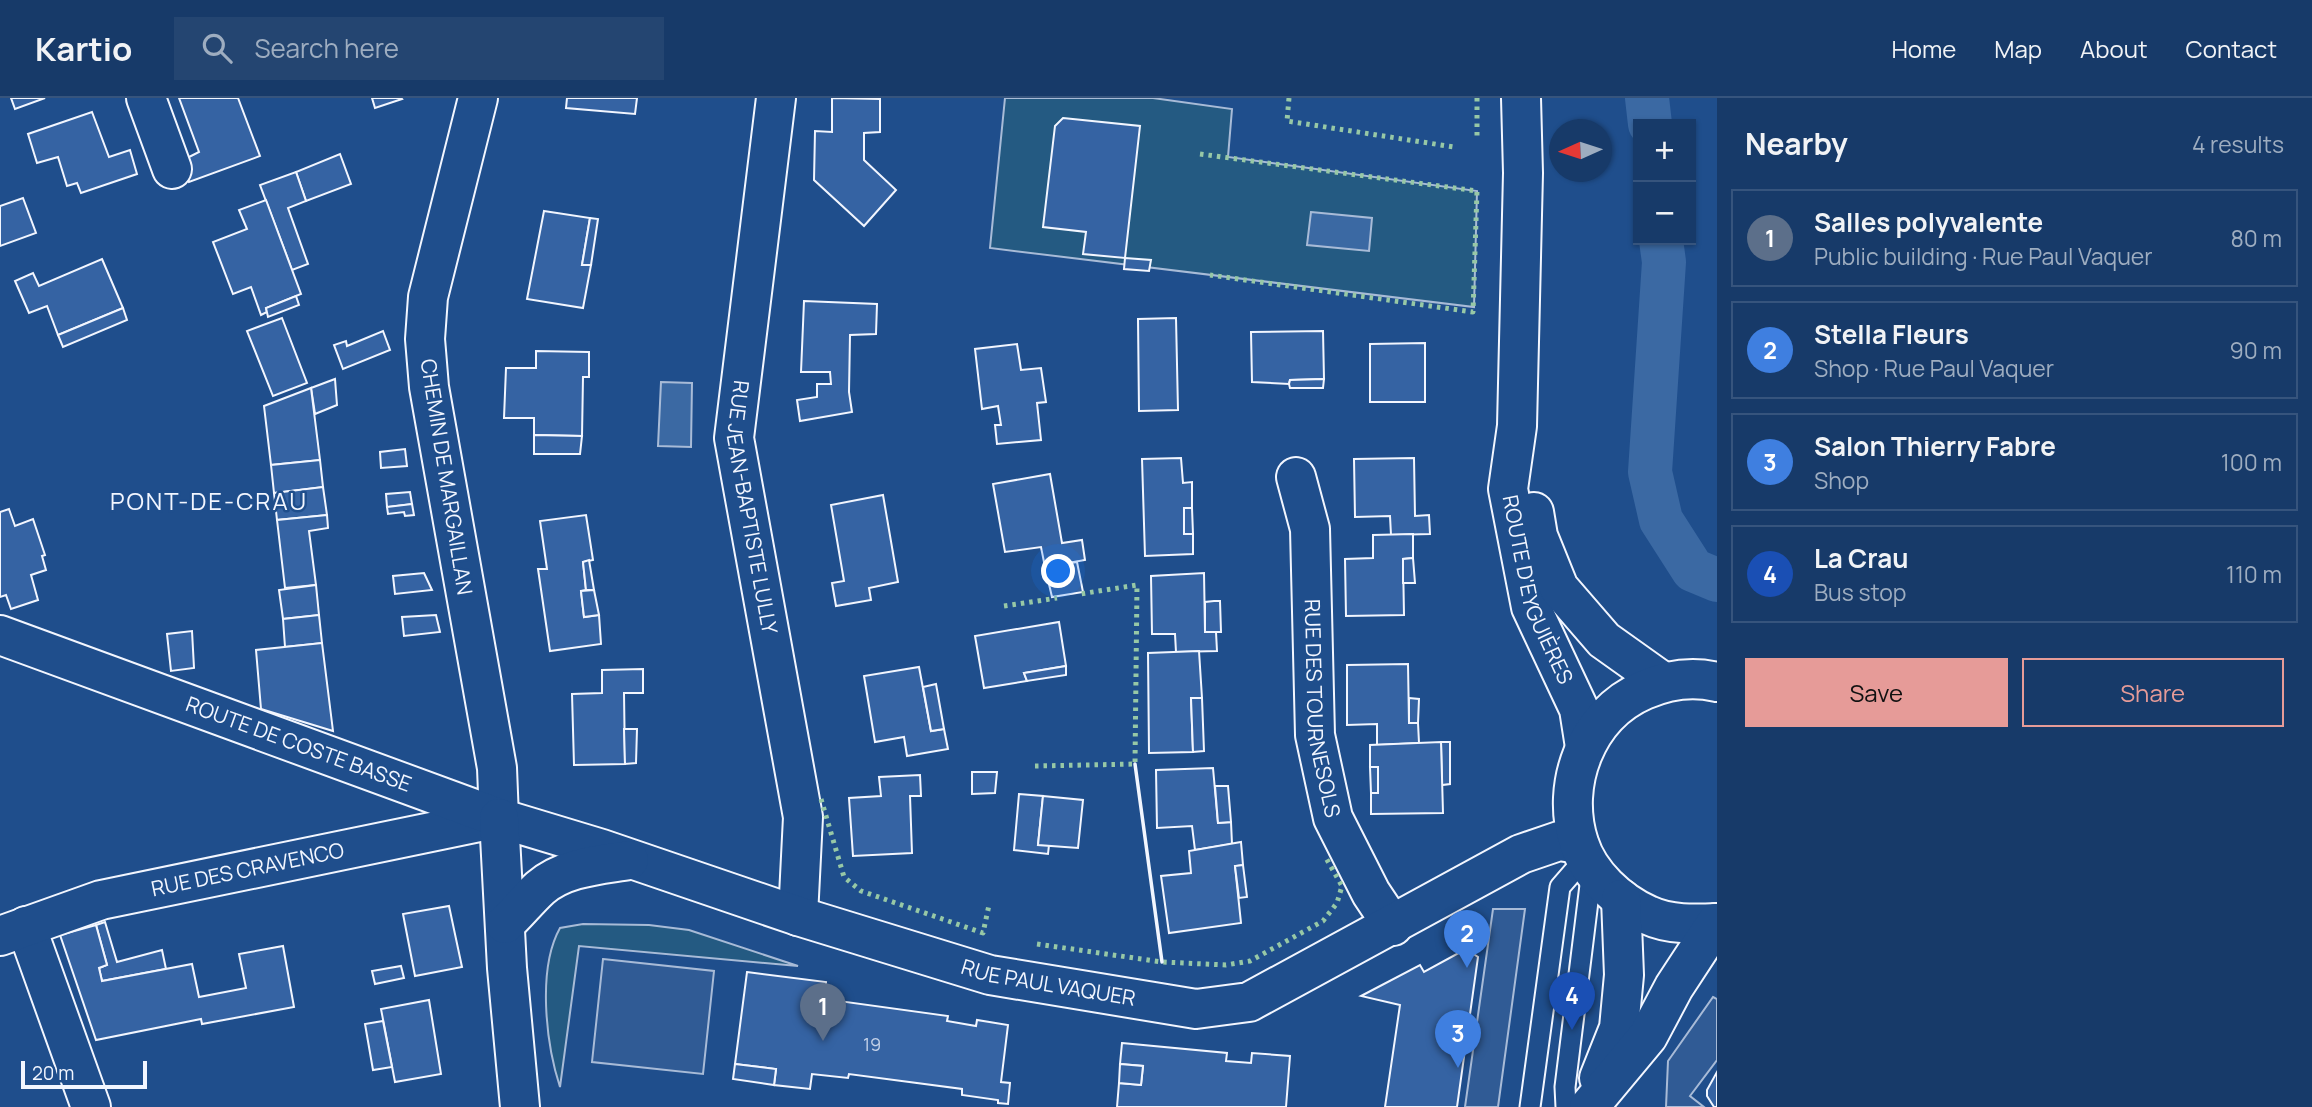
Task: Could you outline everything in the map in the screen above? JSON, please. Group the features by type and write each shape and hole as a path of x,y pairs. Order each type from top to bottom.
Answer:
{"street":[{"path":"146,98 172,169"},
{"name":"CHEMIN DE MARGAILLAN","path":"478,98 428,297 425,339 429,387 497,768 499,818"},
{"name":"RUE JEAN-BAPTISTE LULLY","path":"776,98 734,438 803,817 798,916"},
{"name":"ROUTE D'EYGUIÈRES","path":"1521,98 1517,426 1508,489 1531,607 1579,709 1585,747"},
{"name":"ROUTE D'EYGUIÈRES","path":"1517,426 1531,488 1538,536 1559,588 1604,640 1662,682"},
{"name":"RUE DES TOURNESOLS","path":"1296,477 1310,529 1315,735 1332,818 1371,893 1393,926"},
{"name":"ROUTE DE COSTE BASSE","path":"0,635 499,818"},
{"path":"1717,682 1702,678 1662,682 1630,696 1604,718 1585,747 1574,778 1573,811 1586,856 1621,899 1650,916 1683,923 1717,923"},
{"path":"499,818 520,1107"},
{"name":"RUE PAUL VAQUER","path":"499,818 633,859 798,916 990,975 1196,1009 1249,1002 1521,854 1559,841 1586,856"},
{"name":"RUE DES CRAVENCO","path":"13,931 101,900 499,818"},
{"path":"505,924 541,887 556,877 584,867 633,859"},
{"path":"1588,1107 1619,1028 1624,975 1621,899"},
{"path":"1588,1107 1648,1035 1674,988 1717,923"},
{"path":"13,931 91,1107"}],"lane":[{"path":"1531,1107 1560,887 1586,856"},
{"path":"1566,1107 1565,1087 1586,856"}],"shaded area":[{"path":"1005,98 1153,98 1232,109 1228,157 1477,191 1474,307 990,248"},
{"path":"1311,212 1372,218 1369,251 1307,245"},
{"path":"661,382 692,383 691,447 658,446"},
{"path":"1493,909 1525,909 1498,1107 1465,1107"},
{"path":"583,924 649,925 689,930 798,966 579,946 560,1087 548,1029 548,964 560,928"},
{"path":"603,959 714,971 703,1074 592,1062"},
{"path":"1713,997 1717,999 1717,1060 1690,1096 1704,1107 1666,1107 1668,1061"}],"building":[{"path":"11,98 45,98 15,109"},
{"path":"179,98 238,98 260,156 189,182 186,172 189,157 199,152"},
{"path":"372,98 401,98 402,99 375,108"},
{"path":"567,98 637,98 635,114 566,108"},
{"path":"832,98 880,99 880,132 864,133 864,160 896,190 864,226 814,180 815,131 832,132"},
{"path":"92,112 109,157 130,150 137,174 81,193 77,183 67,186 58,157 37,163 28,134"},
{"path":"1063,118 1140,126 1125,258 1083,254 1086,232 1043,227 1055,126"},
{"path":"340,154 351,184 306,201 296,172"},
{"path":"296,172 306,201 288,208 308,264 292,270 260,185"},
{"path":"23,198 36,233 0,246 0,206"},
{"path":"266,200 301,294 266,308 267,312 261,315 251,287 233,294 213,242 247,229 239,210"},
{"path":"544,211 590,218 582,265 591,265 583,308 527,299"},
{"path":"590,218 598,219 591,265 582,265"},
{"path":"1125,258 1151,260 1149,271 1124,269"},
{"path":"102,259 123,308 58,335 47,306 29,313 15,281 33,273 39,286"},
{"path":"296,296 299,305 268,317 266,308"},
{"path":"804,301 877,304 876,334 850,335 849,392 852,412 800,421 797,400 817,397 817,384 831,384 830,372 801,372"},
{"path":"123,308 127,320 63,347 58,335"},
{"path":"282,318 307,383 273,396 247,331"},
{"path":"1176,318 1178,410 1139,411 1138,319"},
{"path":"383,331 390,350 343,369 334,345 346,341 347,346"},
{"path":"1323,331 1324,379 1290,380 1289,384 1252,382 1251,332"},
{"path":"1425,343 1425,402 1370,402 1370,344"},
{"path":"1017,344 1021,370 1041,368 1046,402 1037,403 1041,440 997,444 995,425 1001,425 998,406 982,409 975,349"},
{"path":"536,351 589,352 589,377 583,377 582,436 534,435 534,418 504,418 506,368 536,368"},
{"path":"335,379 337,405 315,414 311,388"},
{"path":"1324,379 1323,388 1290,388 1289,384 1290,380"},
{"path":"311,388 320,460 271,465 264,406"},
{"path":"534,435 582,436 580,454 534,454"},
{"path":"405,449 407,466 381,468 380,452"},
{"path":"1181,458 1183,483 1192,482 1192,508 1184,508 1184,534 1193,534 1193,554 1145,556 1142,459"},
{"path":"1414,458 1415,516 1429,515 1430,534 1391,535 1390,516 1355,517 1354,459"},
{"path":"320,460 323,487 274,493 271,465"},
{"path":"1050,474 1062,543 1082,540 1085,560 1045,567 1041,547 1005,552 993,484"},
{"path":"323,487 327,515 277,520 274,493"},
{"path":"410,492 412,504 387,507 386,494"},
{"path":"883,495 898,582 869,588 871,600 836,606 832,583 844,581 831,505"},
{"path":"412,504 414,515 405,516 404,512 388,514 387,507"},
{"path":"1184,508 1192,508 1193,534 1184,534"},
{"path":"9,509 15,526 33,519 45,555 42,556 46,570 31,575 38,600 11,609 6,595 0,597 0,512"},
{"path":"327,515 328,528 309,531 316,585 285,588 277,520"},
{"path":"586,515 593,560 583,562 586,590 581,591 584,617 599,615 601,644 550,651 538,569 547,569 540,521"},
{"path":"1413,534 1413,558 1403,559 1404,615 1346,616 1345,559 1373,558 1373,535"},
{"path":"1413,558 1415,583 1403,583 1403,559"},
{"path":"589,560 594,590 586,590 583,562"},
{"path":"1077,562 1083,592 1052,597 1045,567"},
{"path":"424,573 432,590 395,594 393,576"},
{"path":"1204,573 1205,632 1216,632 1217,651 1176,652 1175,634 1152,634 1151,576"},
{"path":"316,585 319,615 283,619 279,590"},
{"path":"594,590 599,615 584,617 581,591"},
{"path":"1220,601 1221,632 1205,632 1205,602"},
{"path":"319,615 322,643 285,647 283,619"},
{"path":"436,615 440,632 404,636 402,617"},
{"path":"1059,622 1066,666 1024,673 1027,681 984,688 975,636"},
{"path":"192,631 194,668 171,671 167,634"},
{"path":"322,643 333,731 261,709 256,650"},
{"path":"1199,651 1202,698 1191,698 1193,752 1149,753 1148,653"},
{"path":"1408,664 1409,723 1418,723 1419,743 1377,745 1377,724 1347,725 1347,665"},
{"path":"1066,666 1066,675 1027,681 1024,673"},
{"path":"919,667 931,731 944,729 948,749 907,756 904,737 875,742 864,676"},
{"path":"643,669 643,693 624,693 625,764 574,765 572,694 602,693 602,670"},
{"path":"936,684 944,729 931,731 923,687"},
{"path":"1191,698 1202,698 1204,751 1193,752"},
{"path":"1409,698 1419,699 1418,723 1409,723"},
{"path":"624,729 637,729 636,763 625,764"},
{"path":"1441,742 1450,742 1450,784 1442,785"},
{"path":"1441,742 1443,813 1371,814 1371,793 1378,793 1378,767 1370,767 1370,745"},
{"path":"1370,767 1378,767 1378,793 1371,793"},
{"path":"1213,768 1218,823 1231,822 1232,844 1195,850 1192,826 1157,828 1156,770"},
{"path":"972,772 997,772 995,793 972,794"},
{"path":"920,775 921,796 910,796 912,853 853,856 849,798 881,796 879,777"},
{"path":"1215,786 1228,786 1231,822 1218,823"},
{"path":"1019,794 1043,796 1038,845 1049,845 1048,854 1014,850"},
{"path":"1043,796 1083,800 1078,848 1038,845"},
{"path":"1241,842 1243,865 1235,866 1241,923 1169,933 1161,876 1191,873 1189,851"},
{"path":"1243,865 1247,897 1239,898 1235,866"},
{"path":"449,906 462,967 415,976 403,914"},
{"path":"105,922 117,962 162,950 166,969 102,981 99,968 107,965 96,925"},
{"path":"96,925 107,965 99,968 102,981 192,964 199,997 246,988 239,954 283,946 294,1007 202,1024 201,1019 96,1040 60,935"},
{"path":"1466,949 1478,957 1457,1107 1385,1107 1400,1005 1361,996 1420,965 1424,972"},
{"path":"401,966 404,978 375,984 372,971"},
{"path":"747,972 826,982 824,999 948,1016 947,1021 976,1026 977,1020 1008,1025 1001,1082 1010,1083 1008,1104 962,1095 962,1089 849,1074 848,1078 812,1074 810,1089 774,1085 776,1069 735,1064"},
{"path":"429,1000 441,1074 395,1082 381,1009"},
{"path":"383,1021 392,1067 373,1070 365,1024"},
{"path":"1122,1043 1227,1053 1226,1061 1251,1063 1252,1053 1290,1056 1286,1107 1117,1107 1119,1083 1141,1085 1143,1066 1120,1064"},
{"path":"735,1064 776,1069 774,1085 733,1079"},
{"path":"1120,1064 1143,1066 1141,1085 1119,1083"},
{"path":"1717,1072 1717,1107 1714,1107 1707,1096 1707,1090"}],"waterway":[{"path":"1647,98 1649,119"},
{"path":"1662,245 1664,262 1650,472 1661,520 1693,570 1717,580"}],"hedge":[{"path":"1289,98 1287,121 1454,147"},
{"path":"1477,98 1477,139"},
{"path":"1200,154 1477,191 1473,312 1210,275"},
{"path":"1035,766 1135,764 1137,585 1080,594"},
{"path":"1004,606 1057,598"},
{"path":"821,799 844,877 861,891 983,933 989,905"},
{"path":"1037,944 1162,962 1226,965 1250,961 1323,921 1337,903 1342,886 1326,858"}],"wall":[{"path":"1135,764 1162,962"}],"place":[{"name":"Stella Fleurs","path":"1467,968"},
{"name":"La Crau","path":"1572,1030"},
{"name":"Salles polyvalente","path":"823,1041"},
{"name":"Salon Thierry Fabre","path":"1458,1068"}],"district":[{"name":"PONT-DE-CRAU","path":"209,502"}]}
